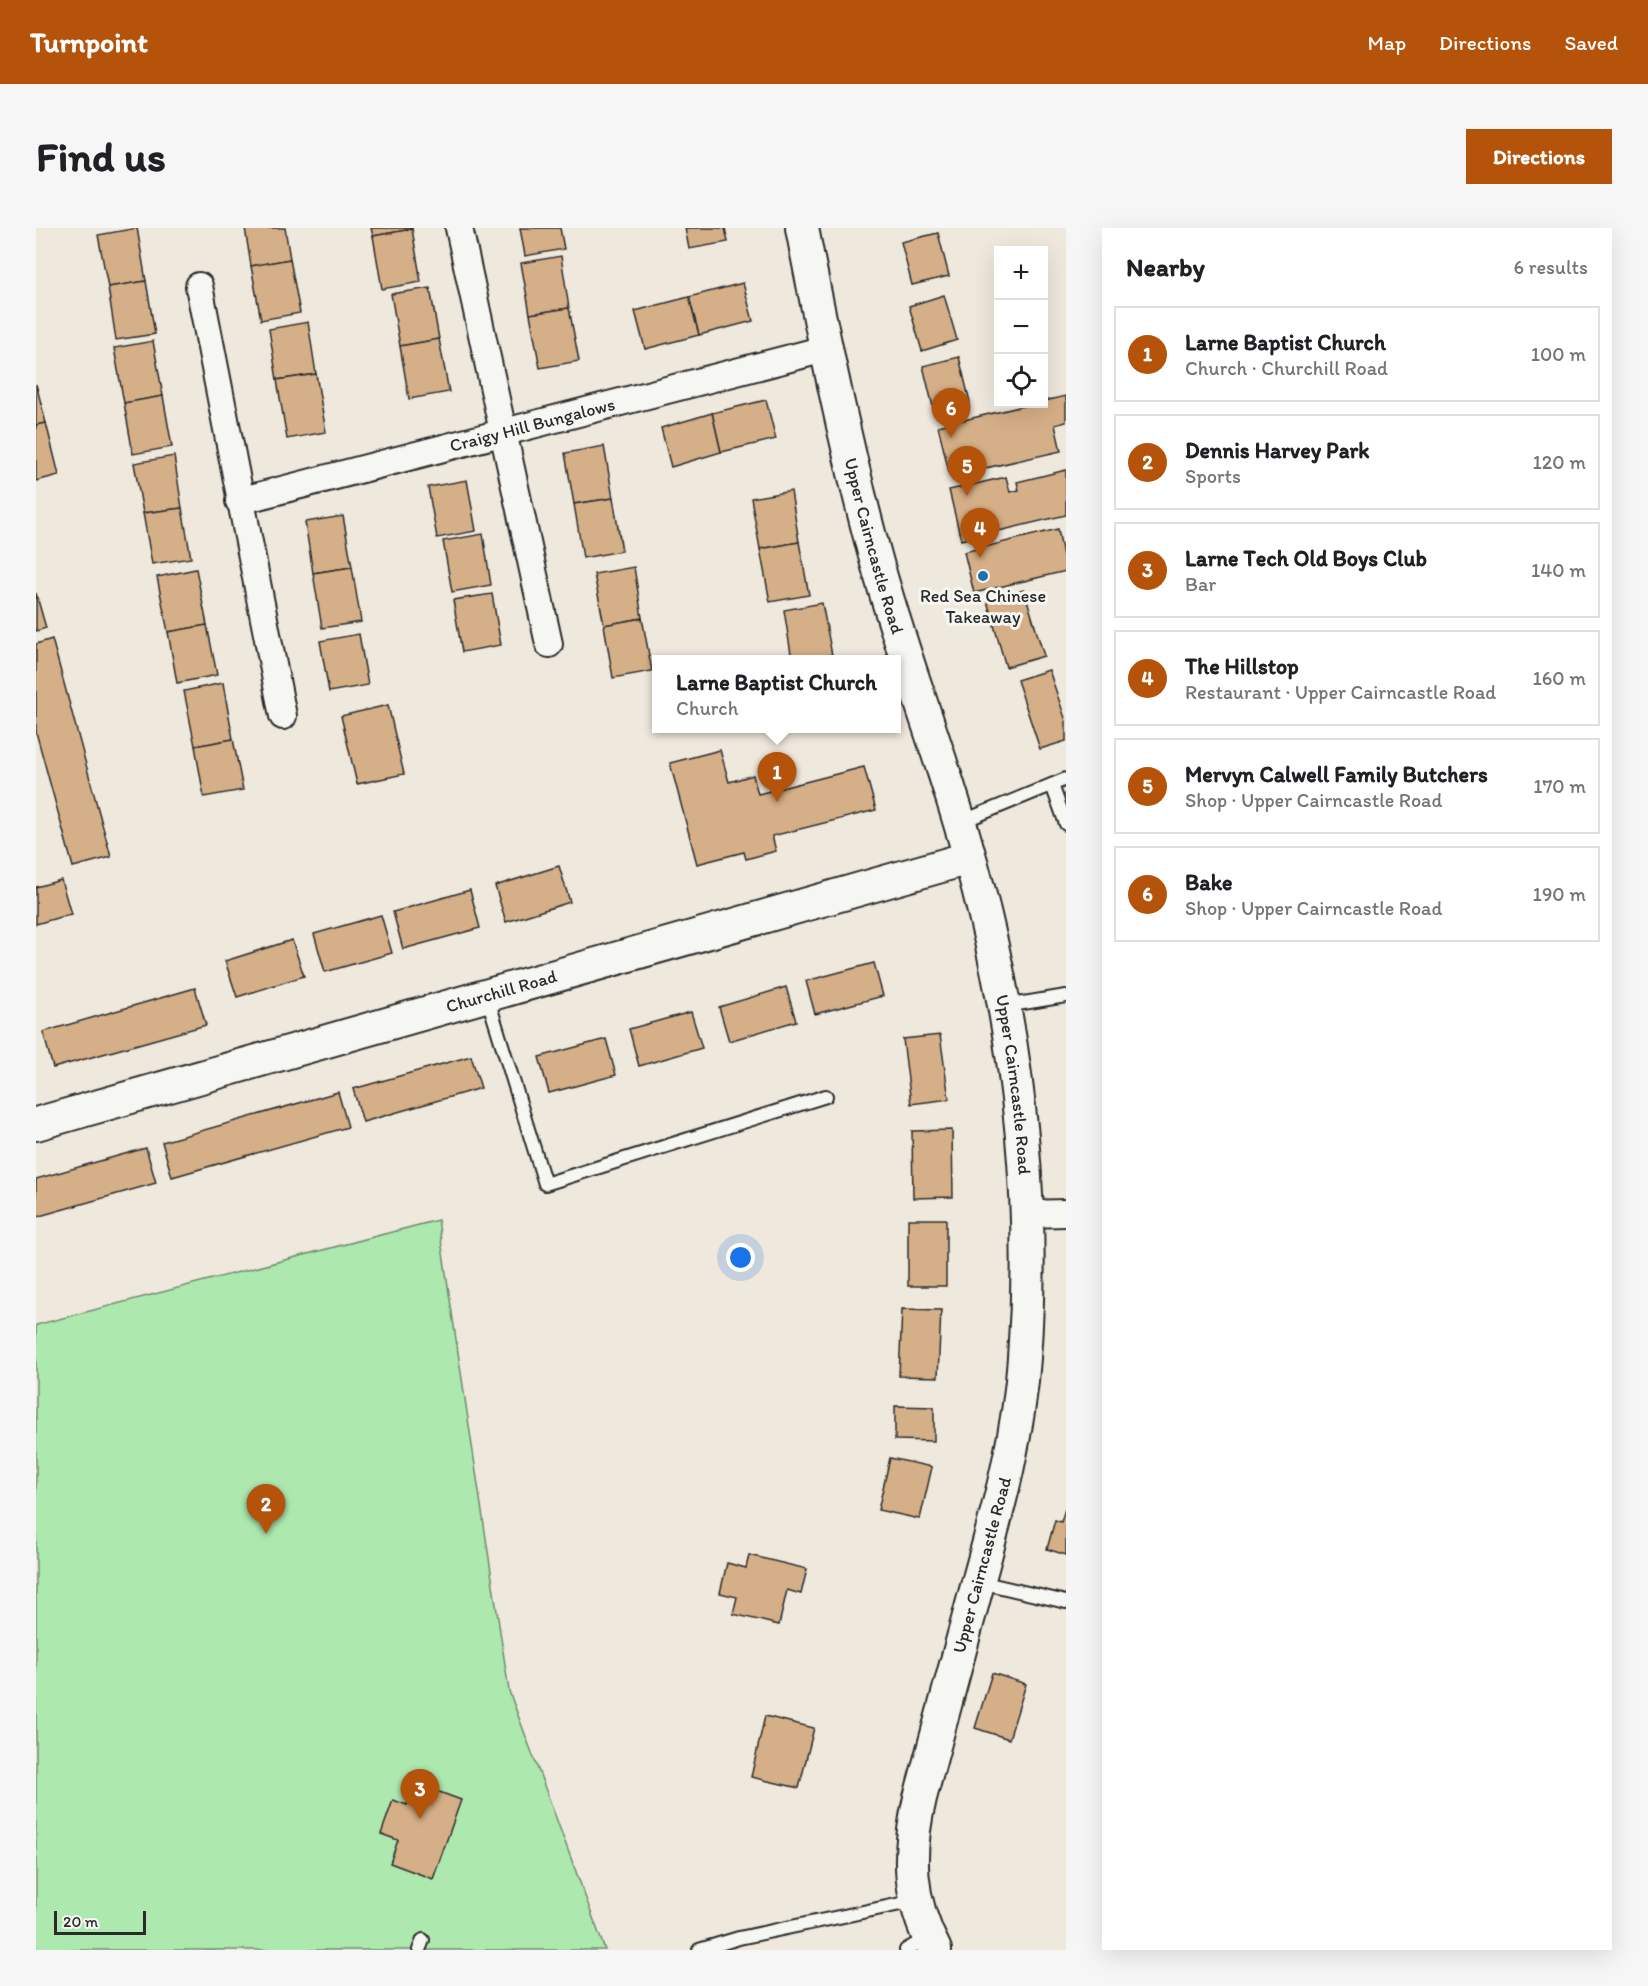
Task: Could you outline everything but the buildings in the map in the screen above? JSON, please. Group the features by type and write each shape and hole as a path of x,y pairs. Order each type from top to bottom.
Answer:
{"street":[{"path":"459,228 549,644"},
{"name":"Upper Cairncastle Road","path":"802,228 825,349 874,555 960,823 986,920 1004,1006 1019,1101 1025,1214 1024,1358 1014,1442 914,1826 910,1854 923,1946"},
{"path":"199,286 239,501 284,716"},
{"name":"Craigy Hill Bungalows","path":"239,501 825,349"},
{"name":"Churchill Road","path":"36,1124 969,858"},
{"path":"1025,1214 1066,1213"}],"lane":[{"path":"960,823 1066,779"},
{"path":"1052,785 1066,824"},
{"path":"487,995 545,1184 826,1096"},
{"path":"1004,1006 1066,996"},
{"path":"979,1581 1066,1602"},
{"path":"699,1950 740,1938 915,1900"}],"green space":[{"path":"438,1220 509,1691 605,1950 36,1950 36,1325"}],"place":[{"name":"Bake","path":"951,438"},
{"name":"Mervyn Calwell Family Butchers","path":"967,496"},
{"name":"The Hillstop","path":"980,558"},
{"name":"Red Sea Chinese Takeaway","path":"983,576"},
{"name":"Larne Baptist Church","path":"777,802"},
{"name":"Dennis Harvey Park","path":"266,1534"},
{"name":"Larne Tech Old Boys Club","path":"420,1819"}]}
